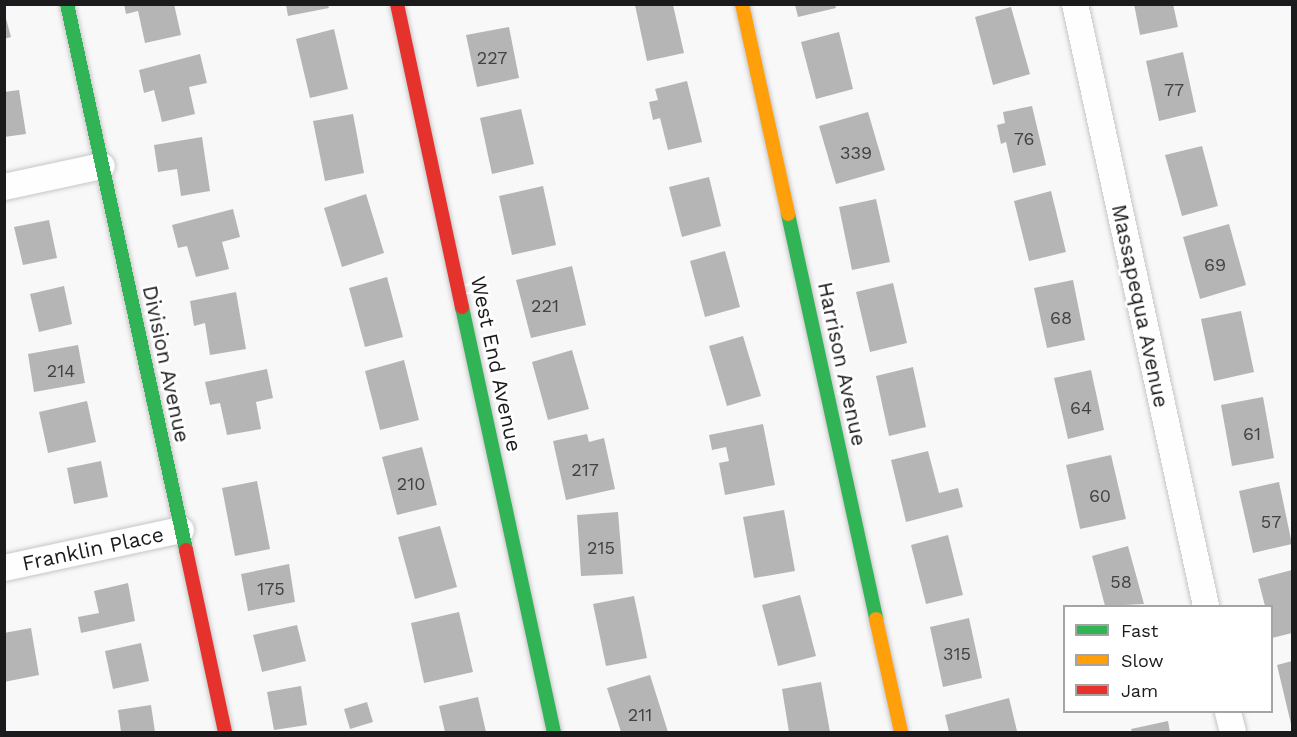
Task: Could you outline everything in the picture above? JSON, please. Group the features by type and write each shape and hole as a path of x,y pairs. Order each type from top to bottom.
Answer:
{"street":[{"name":"Division Avenue","path":"67,4 225,732"},
{"name":"West End Avenue","path":"397,4 555,732"},
{"name":"Harrison Avenue","path":"742,4 901,732"},
{"name":"Massapequa Avenue","path":"1075,4 1206,605"},
{"path":"4,187 102,166"},
{"name":"Franklin Place","path":"4,568 181,530"},
{"path":"1228,713 1233,732"}],"building":[{"path":"124,4 174,4 181,35 145,43 138,11 126,14"},
{"path":"1134,4 1173,4 1178,27 1140,35"},
{"path":"286,5 328,5 329,8 288,16"},
{"path":"635,5 673,5 684,53 647,61"},
{"path":"795,5 835,5 836,8 798,17"},
{"path":"1011,7 1030,74 993,85 975,17"},
{"path":"4,11 11,37 4,39"},
{"path":"509,27 519,78 477,87 466,35"},
{"path":"334,29 348,89 310,98 296,39"},
{"path":"839,32 853,89 816,99 801,42"},
{"path":"1183,52 1196,112 1159,121 1146,61"},
{"path":"200,54 207,83 189,87 195,114 162,122 154,90 144,93 139,70"},
{"path":"687,81 702,142 668,150 660,118 653,120 649,102 658,100 655,89"},
{"path":"19,90 26,134 4,137 4,92"},
{"path":"1032,106 1046,165 1013,173 1006,142 1001,144 997,125 1005,123 1003,112"},
{"path":"521,109 534,164 492,174 480,118"},
{"path":"868,112 885,170 836,184 819,126"},
{"path":"353,114 364,173 325,181 313,121"},
{"path":"202,137 210,191 181,196 177,169 158,172 154,145"},
{"path":"1202,146 1218,206 1182,216 1165,155"},
{"path":"709,177 721,226 682,237 669,187"},
{"path":"543,186 556,245 512,255 499,196"},
{"path":"1051,191 1066,252 1029,261 1014,201"},
{"path":"366,194 384,253 342,267 324,208"},
{"path":"876,199 890,262 852,270 839,207"},
{"path":"233,209 240,237 222,242 229,269 196,277 187,246 178,248 172,225"},
{"path":"49,220 57,258 23,265 14,227"},
{"path":"1229,224 1246,285 1200,299 1183,237"},
{"path":"725,251 740,307 705,317 690,261"},
{"path":"572,266 586,325 531,338 516,280"},
{"path":"387,277 403,337 365,347 349,288"},
{"path":"1073,280 1085,340 1047,348 1034,288"},
{"path":"893,283 907,343 870,352 856,292"},
{"path":"64,286 72,324 39,332 30,294"},
{"path":"236,292 246,349 210,355 205,323 194,326 190,301"},
{"path":"1241,311 1254,372 1214,381 1201,319"},
{"path":"743,336 761,396 727,406 709,346"},
{"path":"78,345 85,383 34,392 28,354"},
{"path":"572,350 589,409 548,420 532,362"},
{"path":"404,360 419,420 380,430 365,371"},
{"path":"913,367 926,427 889,436 876,376"},
{"path":"267,369 273,398 256,402 261,429 227,435 220,403 210,405 205,382"},
{"path":"1091,370 1104,430 1068,439 1054,378"},
{"path":"1263,397 1274,458 1232,466 1221,405"},
{"path":"87,401 96,442 48,453 39,412"},
{"path":"763,424 775,485 725,495 719,463 729,461 726,447 712,450 709,435"},
{"path":"587,434 589,442 604,438 615,489 566,500 553,441"},
{"path":"422,447 437,505 397,515 382,457"},
{"path":"928,451 939,493 958,488 963,507 906,522 891,460"},
{"path":"1111,455 1126,519 1080,529 1066,465"},
{"path":"101,461 108,497 74,504 67,468"},
{"path":"257,481 270,549 235,556 222,488"},
{"path":"1279,482 1292,544 1253,553 1239,491"},
{"path":"784,510 795,571 754,578 743,517"},
{"path":"618,512 623,574 581,576 577,515"},
{"path":"440,526 457,587 415,599 398,537"},
{"path":"948,535 963,595 926,604 911,545"},
{"path":"1128,546 1144,604 1105,605 1092,556"},
{"path":"289,564 295,602 248,611 241,574"},
{"path":"1292,570 1292,633 1273,638 1273,605 1265,605 1258,579"},
{"path":"128,583 135,621 81,633 78,617 99,613 94,591"},
{"path":"800,595 816,656 778,666 762,605"},
{"path":"634,596 647,658 606,666 593,604"},
{"path":"459,612 473,672 424,683 411,623"},
{"path":"969,618 982,678 943,687 930,627"},
{"path":"297,625 306,661 262,672 253,635"},
{"path":"31,628 39,675 4,682 4,633"},
{"path":"141,643 149,681 113,689 105,651"},
{"path":"1292,661 1292,723 1291,724 1277,665"},
{"path":"650,675 668,732 621,732 607,688"},
{"path":"821,682 830,732 789,732 782,689"},
{"path":"301,686 307,725 274,730 267,692"},
{"path":"478,697 486,732 445,732 439,706"},
{"path":"1009,698 1017,731 949,732 945,715"},
{"path":"367,702 373,722 350,729 344,709"},
{"path":"151,705 155,732 121,732 118,710"},
{"path":"1168,721 1170,732 1132,732 1131,729"}],"traffic: fast":[{"path":"67,4 186,550"},
{"path":"788,214 876,619"},
{"path":"462,307 554,732"}],"traffic: slow":[{"path":"742,4 788,214"},
{"path":"876,619 901,732"}],"traffic: jam":[{"path":"397,4 462,307"},
{"path":"186,550 225,732"}]}
